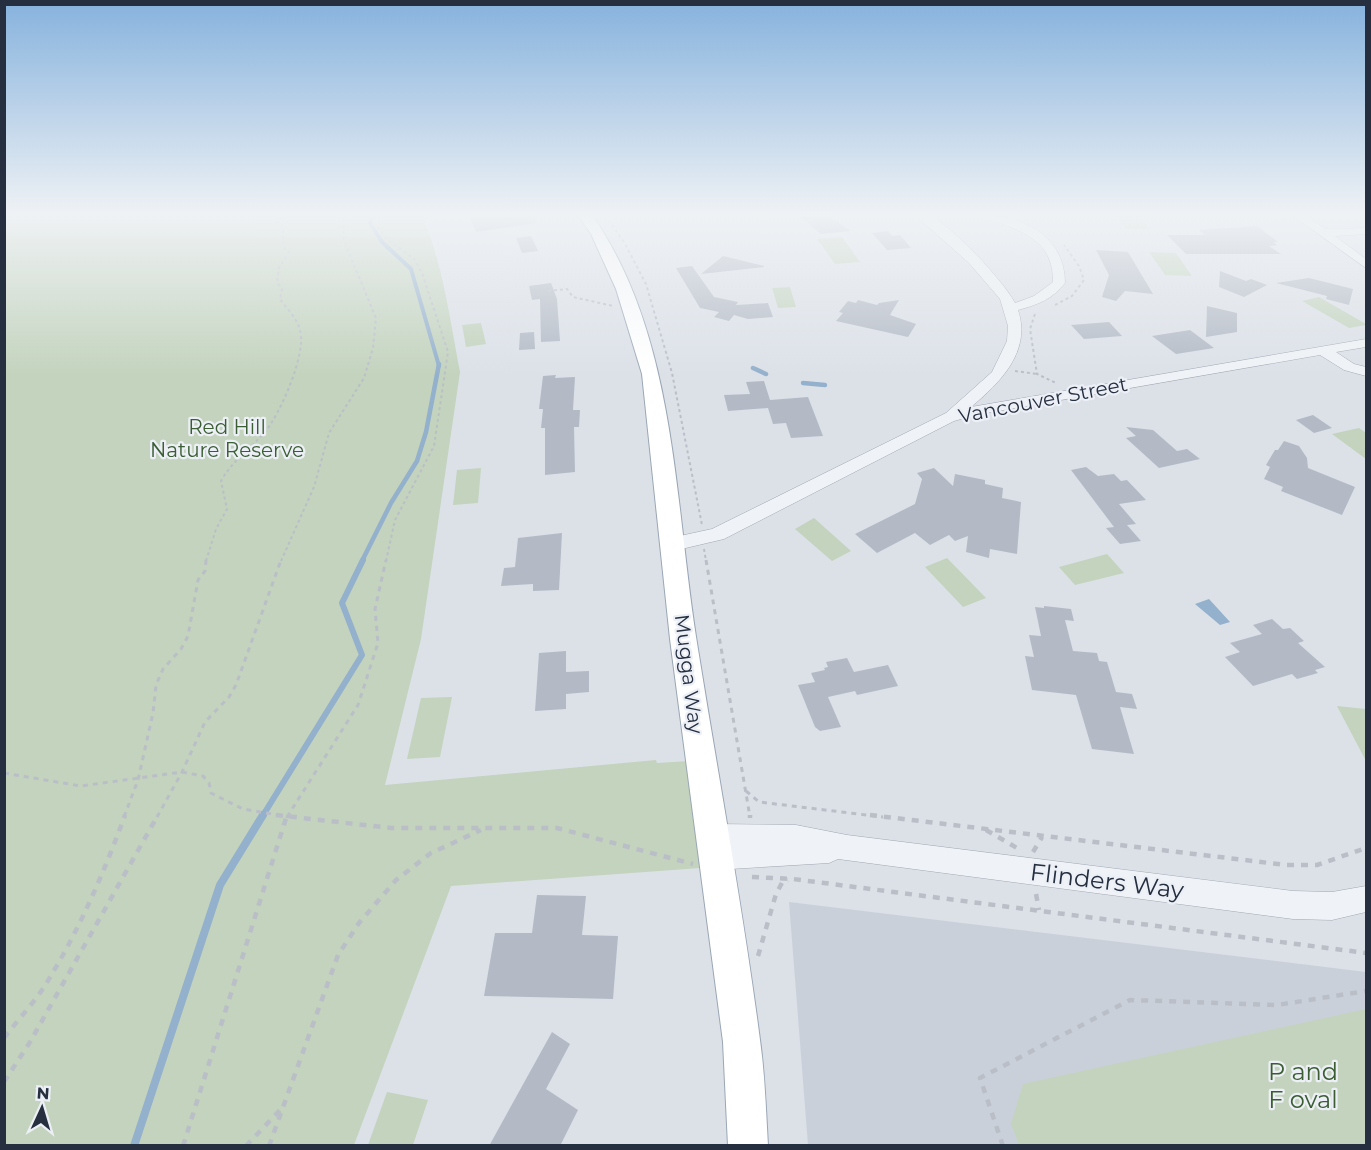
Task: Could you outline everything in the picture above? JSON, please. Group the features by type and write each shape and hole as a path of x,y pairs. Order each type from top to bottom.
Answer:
{"main road":[{"name":"Mugga Way","path":"613,269 629,304 651,375 674,544 683,639 742,1042 748,1146"}],"street":[{"path":"948,418 997,374 1014,343 1016,323 1013,307 982,269"},
{"path":"1013,307 1035,303 1050,294 1059,283 1059,269"},
{"name":"Vancouver Street","path":"674,544 717,534 948,418 973,411 1366,343"},
{"path":"1322,350 1349,368 1366,372"},
{"path":"997,374 998,388 1011,396 1035,400"},
{"name":"Flinders Way","path":"713,854 796,854 847,848 1293,905 1332,906 1366,899"}],"path":[{"path":"4,1038 44,988 83,918 105,870 138,780 153,713 156,685 163,669 181,649 188,636 198,580 205,571 206,556 216,529 227,509 221,481 234,459 270,426 282,405 301,334 296,320 280,299 282,289 277,282 279,269"},
{"path":"4,1082 30,1042 182,772 205,722 229,697 236,685 271,583 314,487 329,433 364,378 376,333 376,318 355,269"},
{"path":"183,1146 287,816 358,705 378,644 375,609 395,520 434,446 448,352 420,269"},
{"path":"1055,305 1072,296 1084,280 1080,269"},
{"path":"548,291 567,289 573,297 595,304 613,306 629,304"},
{"path":"1036,313 1030,329 1037,374"},
{"path":"997,374 1037,374 1047,381 1061,384"},
{"path":"4,773 81,786 138,780 182,772 203,776 209,783 211,793 224,801 264,814 391,828 557,828 713,854 758,878 793,879 1366,953"},
{"path":"746,790 759,802 1286,865 1317,865 1366,848"},
{"path":"269,1146 338,955 359,923 396,880 422,859 447,843 483,829"},
{"path":"985,829 1022,851"},
{"path":"1031,856 1042,836"},
{"path":"758,955 776,894 783,881 793,879"},
{"path":"1003,1146 980,1078 1130,1000 1277,1005 1366,991"},
{"path":"246,1146 282,1107"}],"shaded area":[{"path":"789,902 1366,972 1366,1145 808,1145"}],"green space":[{"name":"Red Hill Nature Reserve","path":"5,269 440,269 460,372 421,639 385,785 656,760 657,763 689,761 700,868 451,886 354,1145 5,1146"},
{"path":"1161,269 1187,269 1192,276 1165,275"},
{"path":"790,287 796,307 778,308 772,288"},
{"path":"1319,297 1366,325 1349,328 1302,301"},
{"path":"481,323 486,344 466,347 462,325"},
{"path":"1359,428 1366,433 1366,459 1332,434"},
{"path":"481,468 478,503 453,505 457,470"},
{"path":"814,518 851,551 832,561 795,529"},
{"path":"1107,554 1124,573 1075,585 1059,567"},
{"path":"947,558 986,598 963,607 925,567"},
{"path":"452,697 440,757 407,759 421,698"},
{"path":"1337,706 1366,709 1366,761"},
{"name":"P and F oval","path":"1366,1009 1366,1145 1019,1145 1011,1124 1023,1084"},
{"path":"387,1092 428,1100 413,1145 368,1145"}],"water":[{"path":"1209,599 1230,622 1220,625 1195,604"}],"building":[{"path":"676,269 694,269 714,297 738,302 736,305 768,303 773,317 748,319 734,315 729,321 714,317 719,312 700,308"},
{"path":"708,269 749,269 701,274"},
{"path":"1106,269 1138,269 1153,294 1125,291 1116,301 1102,297 1109,275"},
{"path":"1220,271 1246,281 1251,279 1267,285 1244,297 1219,287"},
{"path":"1309,278 1353,289 1349,305 1326,299 1327,296 1276,283"},
{"path":"551,283 557,299 560,341 541,342 540,299 532,300 529,286"},
{"path":"858,300 877,305 899,300 890,315 916,324 908,337 836,321 843,313 839,312 848,301 856,303"},
{"path":"1207,306 1237,313 1237,332 1206,337"},
{"path":"1109,322 1122,336 1084,339 1071,325"},
{"path":"1190,330 1214,348 1176,354 1152,336"},
{"path":"534,332 535,349 519,350 520,333"},
{"path":"556,375 555,378 575,377 573,410 580,410 579,427 574,427 575,472 545,475 545,428 541,428 543,409 539,409 543,376"},
{"path":"764,381 770,400 808,397 823,436 791,438 786,423 773,424 768,408 728,411 724,395 750,394 746,382"},
{"path":"1313,415 1332,428 1314,433 1296,420"},
{"path":"1126,427 1153,430 1177,451 1187,449 1200,459 1159,468 1126,438 1136,436"},
{"path":"1284,441 1299,446 1307,458 1308,468 1355,487 1342,515 1281,491 1283,487 1264,479 1270,467 1266,465"},
{"path":"1086,467 1098,476 1114,474 1121,481 1127,480 1146,500 1119,504 1136,524 1127,525 1141,541 1120,544 1106,528 1114,527 1071,470"},
{"path":"934,468 953,486 955,474 985,480 985,484 1003,488 1002,498 1021,502 1017,554 990,549 989,558 966,552 968,536 955,541 949,535 930,545 915,533 877,553 855,534 915,504 922,479 917,473"},
{"path":"562,533 559,590 533,591 533,584 501,586 504,568 515,567 518,538"},
{"path":"1044,606 1071,609 1074,621 1065,620 1073,651 1097,653 1099,661 1107,662 1116,692 1132,694 1137,709 1120,707 1134,754 1092,749 1076,695 1032,690 1025,656 1034,657 1029,635 1041,636 1035,607 1044,608"},
{"path":"1272,619 1283,629 1290,628 1304,641 1298,643 1325,667 1315,670 1318,673 1297,679 1292,674 1253,686 1225,657 1240,652 1230,643 1262,634 1253,625"},
{"path":"566,651 566,672 589,671 589,692 566,694 566,709 535,711 539,653"},
{"path":"847,658 854,672 888,665 898,686 857,695 855,691 828,697 841,727 820,731 815,727 798,685 815,682 811,673 825,670 824,668 828,667 826,662"},
{"path":"537,895 586,896 582,935 618,936 613,999 484,996 495,933 532,933"},
{"path":"552,1032 570,1044 546,1089 578,1110 560,1146 489,1146"}],"waterway":[{"path":"411,269 439,365"},
{"path":"362,561 391,503 417,461 426,432 439,365"},
{"path":"753,368 766,374"},
{"path":"803,383 825,385"},
{"path":"262,817 362,655 342,603 363,560"},
{"path":"134,1146 220,885 263,815"}]}
